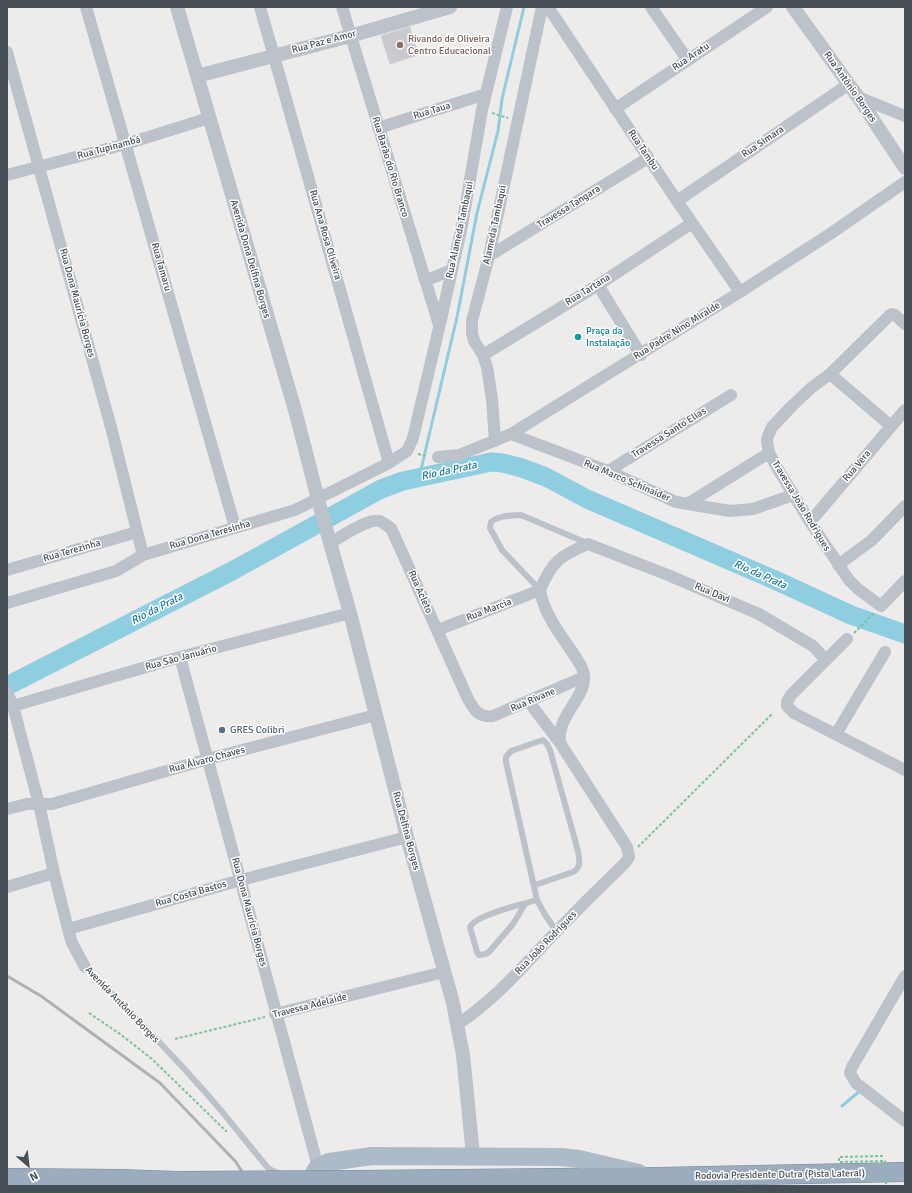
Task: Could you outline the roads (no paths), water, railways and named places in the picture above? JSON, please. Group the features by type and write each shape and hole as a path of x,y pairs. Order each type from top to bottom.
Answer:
{"highway":[{"path":"7,1166 75,1169 119,1179"},
{"name":"Rodovia Presidente Dutra (Pista Lateral)","path":"7,1178 176,1181 359,1180 657,1177 894,1170"}],"main road":[{"path":"314,1186 314,1174 318,1167 333,1160 372,1156 570,1157 657,1177"}],"street":[{"name":"Rua Tamaru","path":"86,7 234,527"},
{"name":"Avenida Dona Delfina Borges","path":"177,7 295,410 319,505"},
{"name":"Rua Ana Rosa Oliveira","path":"260,7 389,463"},
{"name":"Rua Barão do Rio Branco","path":"342,7 439,328"},
{"name":"Rua Paz e Amor","path":"197,76 350,36 450,7"},
{"name":"Rua Alameda Tambaqui","path":"412,452 413,438 462,226 486,94 507,7"},
{"name":"Alameda Tambaqui","path":"495,441 489,381 483,355 474,341 472,321 489,256 542,7"},
{"name":"Rua Tambu","path":"548,7 648,158 740,292"},
{"path":"651,7 687,59"},
{"name":"Rua Aratu","path":"615,109 687,59 767,7"},
{"name":"Rua Antônio Borges","path":"793,7 849,84 905,168"},
{"name":"Rua Dona Maurícia Borges","path":"7,52 111,427 143,555"},
{"name":"Rua Simara","path":"677,201 849,84"},
{"name":"Rua Taua","path":"378,128 486,94"},
{"path":"858,97 905,116"},
{"name":"Rua Tupinambá","path":"7,175 126,144 209,118"},
{"name":"Travessa Tangara","path":"489,256 648,158"},
{"name":"Rua Padre Nino Miralde","path":"434,457 458,455 511,434 740,292 830,234 905,182"},
{"name":"Rua Tartana","path":"483,355 598,285 692,223"},
{"path":"424,278 432,278 451,270"},
{"path":"598,285 640,355"},
{"name":"Travessa Joāo Rodrigues","path":"905,324 895,315 892,314 889,316 830,374 791,407 772,427 767,441 770,453 793,494 849,580 878,609 905,581"},
{"path":"830,374 891,426"},
{"name":"Travessa Santo Elias","path":"608,471 731,395"},
{"name":"Rua Vera","path":"810,522 905,410"},
{"name":"Rua Marco Schinaider","path":"511,434 608,471 676,502 730,511 753,509 793,494"},
{"name":"Rua Dona Teresinha","path":"7,603 116,571 143,555 234,527 319,505 389,463 412,452"},
{"path":"687,504 770,453"},
{"name":"Rua Delfina Borges","path":"319,505 350,613 407,837 458,1024 463,1055 473,1156"},
{"path":"838,565 872,540 905,506"},
{"name":"Rua Acleto","path":"328,538 374,521 380,522 391,528 473,709 480,715"},
{"name":"Rua Terezinha","path":"7,570 137,532"},
{"path":"540,590 546,574 555,562 565,554 588,544"},
{"name":"Rua Davi","path":"588,544 675,578 759,614 813,646 826,660"},
{"name":"Rua Marcia","path":"438,630 540,590"},
{"name":"Rua Davi","path":"540,590 547,612 580,665 584,677"},
{"name":"Rua Sāo Januário","path":"10,698 180,657 350,613"},
{"path":"851,635 791,695 787,702 787,706 794,714 905,770"},
{"path":"836,734 885,652"},
{"name":"Rua Dona Maurícia Borges","path":"180,657 241,880 275,1014 318,1167"},
{"path":"560,743 560,729 580,693 584,677"},
{"name":"Rua Rivane","path":"480,715 487,717 493,716 529,702 584,677"},
{"name":"Avenida Antônio Borges","path":"10,698 39,804 68,929 72,943 84,967"},
{"path":"529,702 560,743"},
{"name":"Rua Álvaro Chaves","path":"7,809 27,804 52,804 208,759 376,715"},
{"name":"Rua João Rodrigues","path":"458,1024 486,1004 556,931 625,863 629,856 627,847 560,743"},
{"name":"Rua Costa Bastos","path":"68,929 241,880 407,837"},
{"path":"7,887 54,873"},
{"name":"Travessa Adelaide","path":"275,1014 444,972"},
{"path":"904,978 852,1067 850,1073 856,1083 905,1121"}],"lane":[{"name":"Rua Davi","path":"540,590 502,550 490,528 491,522 495,519 512,515 521,515 588,544"},
{"path":"535,885 574,872 579,868 580,864 578,851 550,750 543,740 511,751 506,757 538,900 556,931"},
{"path":"525,904 513,924 488,952 479,955 470,929 470,925 472,923 490,915 525,904 538,900"},
{"name":"Avenida Antônio Borges","path":"84,967 142,1023 213,1100 269,1169 314,1186"}],"waterway":[{"path":"419,478 457,317 477,213 498,131 502,99 524,7"},
{"name":"Rio da Prata","path":"7,686 232,571 381,489 403,481 491,462 503,463 522,468 546,477 587,499 775,580 851,615 905,634"},
{"path":"842,1106 861,1090"}],"railway":[{"path":"7,976 41,996 160,1083 236,1162 251,1186"}],"place":[{"name":"Rivando de Oliveira Centro Educacional","path":"400,45"},
{"name":"Praça da Instalação","path":"578,337"},
{"name":"GRES Colibri","path":"222,730"}]}
